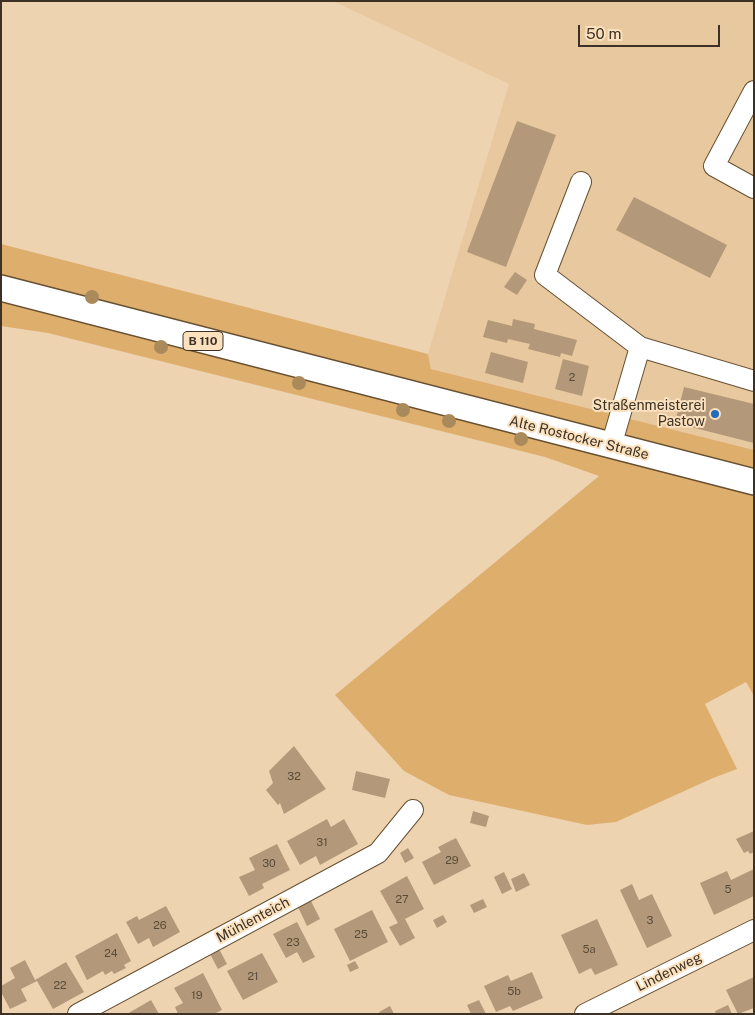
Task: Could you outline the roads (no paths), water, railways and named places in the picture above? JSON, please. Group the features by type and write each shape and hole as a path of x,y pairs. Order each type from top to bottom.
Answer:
{"main road":[{"name":"Alte Rostocker Straße","path":"1,288 754,482"}],"street":[{"path":"754,91 714,166 754,188"},
{"path":"581,182 545,275 640,347 754,380"},
{"path":"611,446 640,347"},
{"name":"Mühlenteich","path":"78,1014 378,853 413,810"},
{"name":"Lindenweg","path":"585,1014 754,930"}],"place":[{"name":"Straßenmeisterei Pastow","path":"715,414"}]}
